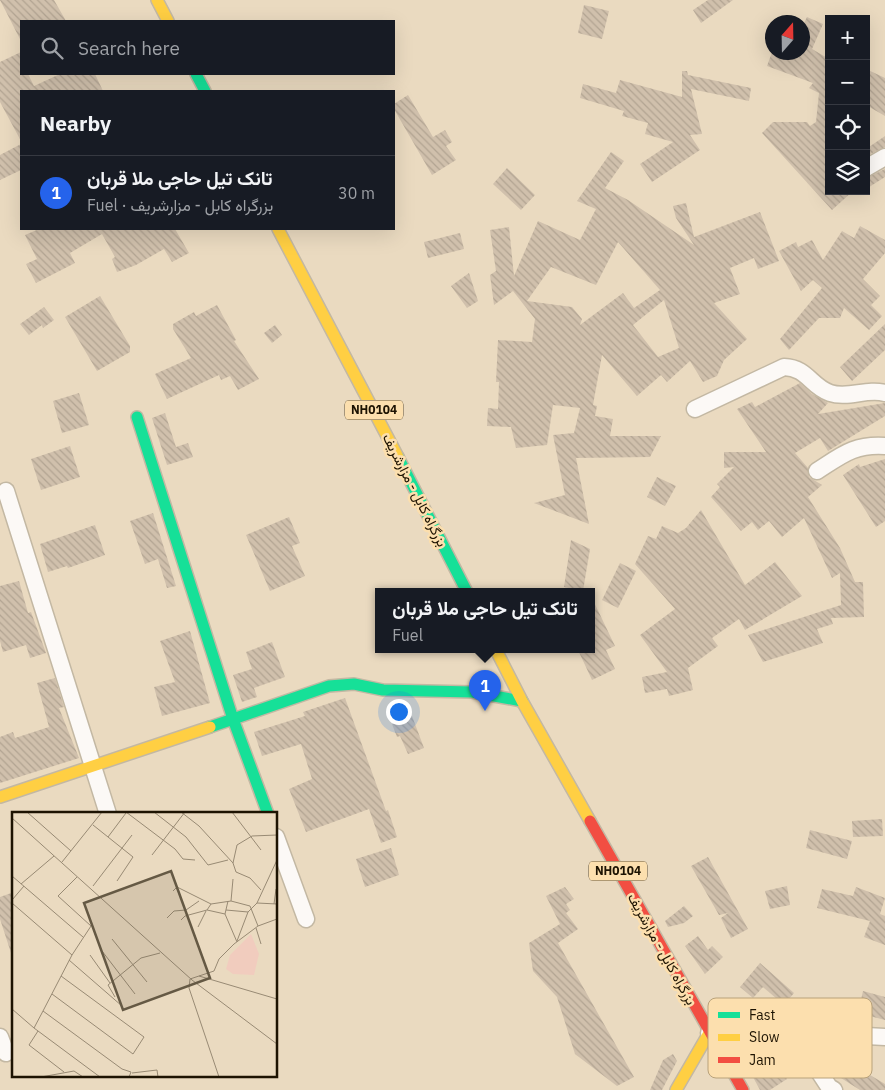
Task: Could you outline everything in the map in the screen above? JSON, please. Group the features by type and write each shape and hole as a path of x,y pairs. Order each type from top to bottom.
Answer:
{"main road":[{"path":"157,0 167,20"},
{"path":"197,75 204,90"},
{"name":"بزرگراه کابل - مزارشریف","path":"279,230 366,394 465,588"},
{"path":"137,417 233,719 267,812"},
{"name":"بزرگراه کابل - مزارشریف","path":"498,653 522,702 708,1031"},
{"path":"0,797 92,768 329,686 354,684 383,690 472,692 522,702"},
{"path":"676,1090 708,1035"},
{"name":"بزرگراه کابل - مزارشریف","path":"736,1078 743,1090"}],"street":[{"path":"870,166 885,157"},
{"path":"695,409 784,367 795,367 804,372 820,389 833,394 870,390 885,393"},
{"path":"817,471 853,448 869,444 885,446"},
{"path":"6,491 107,812"},
{"path":"278,842 306,919"},
{"path":"872,1036 885,1037"},
{"path":"0,1037 6,1053"},
{"path":"823,1078 829,1087 834,1090"}],"building":[{"path":"0,0 54,0 65,20 20,20 20,39"},
{"path":"708,0 733,0 701,23 693,10"},
{"path":"584,5 609,11 602,39 578,33"},
{"path":"810,18 823,24 812,49 825,57 825,195 849,195 832,210 762,133 773,122 807,122 810,126 816,122 819,93 809,88 813,83 767,66 769,60 810,60"},
{"path":"20,52 20,75 28,75 34,86 58,75 95,75 103,90 20,90 20,139 0,102 0,62"},
{"path":"682,71 687,71 688,75 751,88 749,101 691,89 702,134 690,135 700,150 652,182 640,164 673,142 645,134 648,123 622,116 624,111 580,98 583,84 616,93 620,80 682,97"},
{"path":"870,71 885,78 885,116 870,107"},
{"path":"408,95 433,137 445,130 452,142 446,146 456,160 432,175 395,111 395,103"},
{"path":"885,136 885,147 870,154 870,146"},
{"path":"20,145 20,170 0,180 0,155"},
{"path":"611,152 624,161 605,188 628,200 694,245 676,218 673,206 686,203 694,237 760,212 779,261 758,269 754,258 730,268 740,294 714,303 747,339 724,360 717,376 703,382 690,361 667,382 661,375 637,396 602,355 593,405 597,406 595,416 613,419 610,436 661,436 650,457 576,458 589,524 534,503 565,495 553,435 574,433 580,408 553,405 547,445 516,448 511,427 487,426 488,408 498,409 499,382 496,382 498,340 532,342 535,319 513,291 494,305 490,275 496,271 490,230 509,227 514,276 538,221 580,240 596,209 577,201","holes":["618,242 660,290 634,308 623,293 580,325 582,319 572,307 527,301 551,267 596,285","664,300 679,348 658,357 633,325"]},
{"path":"507,168 535,195 521,210 493,184"},
{"path":"885,169 885,177 870,186 870,176"},
{"path":"860,226 885,240 885,253 863,279 880,296 871,305 882,316 869,330 844,308 840,318 819,318 789,350 780,339 822,288 813,280 801,291 779,251 796,242 798,247 812,240 823,260 842,231 854,238"},
{"path":"37,230 176,230 189,253 172,262 164,249 136,265 117,272 112,259 115,257 102,234 70,253 75,263 36,283 26,264 37,259 25,235"},
{"path":"460,233 464,249 428,258 424,242"},
{"path":"469,273 478,301 467,308 451,286"},
{"path":"100,296 130,346 130,352 97,371 65,317"},
{"path":"217,305 236,340 234,341 259,379 238,390 230,376 221,380 219,375 167,399 155,374 191,358 173,329 173,324 194,312 196,316"},
{"path":"44,307 54,320 43,328 42,325 29,335 20,324"},
{"path":"885,324 885,350 852,381 840,367"},
{"path":"275,325 282,335 272,343 264,333"},
{"path":"800,383 812,394 828,403 818,414 885,403 885,416 828,451 820,438 795,453 808,468 809,477 822,485 808,497 840,548 855,582 863,582 864,617 831,618 833,624 817,629 823,643 763,662 748,635 841,605 840,573 832,578 804,518 782,537 769,521 758,530 752,522 741,531 711,497 720,487 717,484 734,467 724,468 724,452 766,452 737,409 752,402 755,407"},
{"path":"79,393 89,425 62,433 53,401"},
{"path":"165,413 176,447 188,443 193,457 167,465 152,418"},
{"path":"70,446 80,477 41,490 31,459"},
{"path":"885,459 885,521 876,527 843,475 859,464 860,467"},
{"path":"657,477 676,486 665,506 647,497"},
{"path":"701,510 745,585 775,562 802,596 745,630 739,619 712,638 718,646 688,668 693,690 669,696 667,689 645,693 642,677 667,672 640,635 675,609 635,564 648,536 656,539 662,526 678,533 686,528"},
{"path":"153,513 176,586 167,588 158,559 145,564 130,521"},
{"path":"289,517 300,543 292,546 305,576 270,591 246,535"},
{"path":"95,525 105,555 68,568 67,566 48,572 40,544"},
{"path":"571,540 590,549 584,588 564,587"},
{"path":"620,563 636,571 618,608 602,600"},
{"path":"19,581 28,613 31,612 46,653 30,658 26,645 3,652 0,641 0,586"},
{"path":"595,604 615,646 606,650 615,669 592,680 579,653 595,653"},
{"path":"190,631 210,703 162,716 154,687 175,682 160,641"},
{"path":"272,642 285,677 254,688 257,697 242,702 233,675 252,669 246,652"},
{"path":"55,678 64,707 59,708 79,758 0,783 0,737 13,732 15,738 49,727 37,683"},
{"path":"345,698 397,837 381,843 369,809 306,832 289,789 312,779 301,744 262,756 254,732 305,716 303,712"},
{"path":"412,716 424,748 408,754 400,736 397,737 392,724"},
{"path":"882,819 883,836 853,837 852,821"},
{"path":"810,830 852,841 847,859 806,848"},
{"path":"391,848 399,875 365,887 356,859"},
{"path":"708,857 748,929 731,938 721,918 728,913 719,915 691,866"},
{"path":"787,886 790,905 770,909 765,891"},
{"path":"565,887 574,899 566,904 570,910 566,913 578,929 558,943 634,1077 617,1086 575,1054 557,997 533,971 529,943 560,924 546,896"},
{"path":"856,887 885,898 880,914 885,916 885,945 864,937 870,921 817,908 822,889 853,896"},
{"path":"12,893 11,953 0,919 0,897"},
{"path":"684,906 693,916 684,923 668,927 665,921"},
{"path":"698,936 708,950 712,946 723,957 705,974 685,946"},
{"path":"760,963 794,993 790,998 776,998 763,987 753,998 740,987"},
{"path":"863,991 885,997 885,1020 872,1017 872,998 861,998"},
{"path":"673,1054 677,1061 662,1090 650,1090 663,1060"},
{"path":"872,1076 885,1084 885,1090 860,1090 841,1078 872,1078"},
{"path":"753,1078 787,1079 770,1090 760,1090"}],"traffic: fast":[{"path":"197,75 204,90"},
{"path":"137,417 233,719 267,812"},
{"path":"398,457 465,588"},
{"path":"210,727 329,686 354,684 383,690 472,692 522,701"}],"traffic: slow":[{"path":"157,0 167,20"},
{"path":"279,230 398,457"},
{"path":"498,653 522,701 590,821"},
{"path":"0,797 210,727"},
{"path":"676,1090 708,1035"}],"traffic: jam":[{"path":"590,821 708,1028"},
{"path":"736,1078 743,1090"}],"place":[{"name":"تانک تیل حاجی ملا قربان","path":"485,711"}]}
